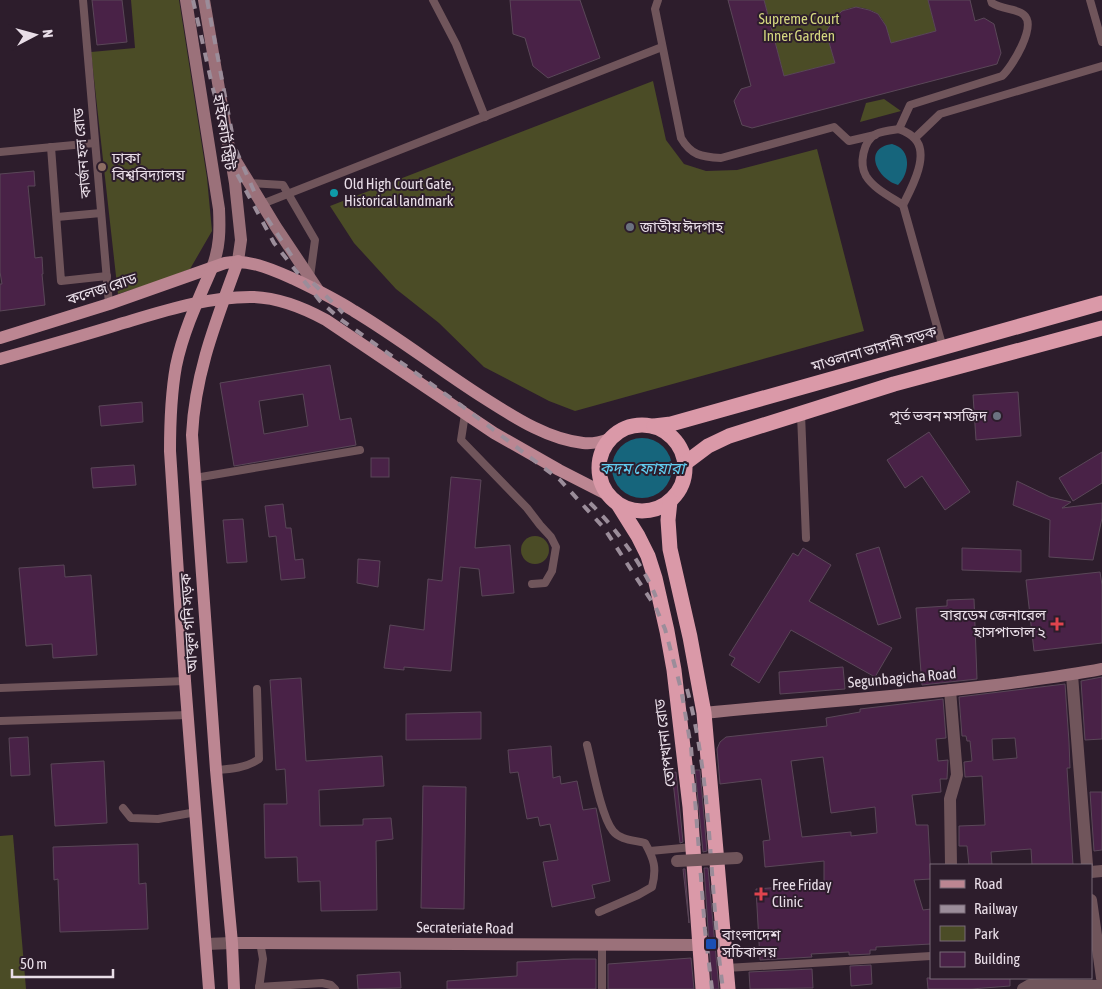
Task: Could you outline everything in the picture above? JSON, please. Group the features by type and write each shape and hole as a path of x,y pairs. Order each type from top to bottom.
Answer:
{"highway":[{"name":"মাওলানা ভাসানী সড়ক","path":"654,426 671,424 1102,303"},
{"path":"684,464 708,446 729,436 894,384 1102,328"},
{"path":"630,426 654,426 664,431 680,447 684,464 683,481 678,492 670,501 654,510 644,511 626,508 613,500 600,477 599,467 600,457 609,439 630,426"},
{"name":"তোপখানা রোড","path":"613,500 638,536 648,556 668,631 690,807 703,989"},
{"path":"670,501 668,520 670,549 704,713 728,989"},
{"path":"690,807 713,805"}],"main road":[{"name":"কলেজ রোড","path":"0,338 238,261"},
{"name":"আব্দুল গনি সড়ক","path":"234,989 232,942 216,770 192,435 196,393 204,356 238,261"},
{"path":"238,261 268,268 318,290 354,311 455,379 526,423 568,440 596,443 609,439"},
{"name":"আব্দুল গনি সড়ক","path":"209,989 185,681 170,451 170,418 176,366 188,326 212,268"},
{"path":"0,359 156,314 224,299 254,297 277,300 313,313 351,336 465,414 521,449 613,500"}],"street":[{"name":"হাইকোর্ট স্ট্রিট","path":"186,0 219,209 220,240 212,268"},
{"name":"হাইকোর্ট স্ট্রিট","path":"204,0 239,213 241,240 238,261"},
{"path":"230,151 248,183 318,290"},
{"name":"Segunbagicha Road","path":"704,713 950,690 1072,675 1102,669"},
{"path":"1072,675 1087,864"},
{"path":"950,690 957,775 950,800 951,864"},
{"path":"677,861 737,858"},
{"path":"1092,907 1102,978"},
{"path":"206,944 232,942"},
{"name":"Secrateriate Road","path":"232,942 699,945"},
{"path":"1023,989 1030,985 1102,986"}],"lane":[{"name":"কার্জন হল রোড","path":"83,0 109,304"},
{"path":"433,0 456,44 485,117"},
{"path":"652,0 681,138 687,148 697,154 710,158 721,158 834,127 849,141 875,135 898,128 910,105 1002,76 1010,69 1027,32 1028,22 1025,16 1018,11 998,8 992,4 991,0"},
{"path":"655,9 658,0"},
{"path":"1090,0 1102,42"},
{"path":"262,204 662,47"},
{"path":"915,138 940,114 1102,66"},
{"path":"898,128 915,138 918,143 920,160 916,176 903,205"},
{"path":"875,135 864,152 863,164 866,176 877,187 903,205 943,348"},
{"path":"0,152 95,143"},
{"path":"51,147 61,281 107,276"},
{"path":"248,183 283,184 315,240 310,278"},
{"path":"57,217 101,213"},
{"path":"465,414 461,440 527,508 551,536 556,547 552,572 545,583 532,584"},
{"path":"801,414 806,538"},
{"path":"194,478 360,450"},
{"path":"0,688 185,681"},
{"path":"216,770 239,768 252,764 259,759 257,689"},
{"path":"0,722 188,715"},
{"path":"587,745 606,816 613,831 624,838 645,842 654,859 655,876 652,887 638,896 598,912"},
{"path":"123,808 132,818 158,819 196,812"},
{"path":"650,851 693,847"},
{"path":"260,942 263,959 259,988 322,983 331,985 335,989"},
{"path":"602,945 602,989"},
{"path":"726,968 930,956"}],"green space":[{"path":"131,0 179,0 207,178 212,231 190,269 118,294 91,52 135,48"},
{"name":"Supreme Court Inner Garden","path":"764,0 928,0 936,31 891,43 885,24 878,14 863,8 850,8 840,13 832,21 826,32 835,63 784,76"},
{"path":"653,81 666,140 684,164 706,171 737,170 817,149 864,331 575,411 549,401 484,367 439,323 396,289 354,243 330,206"},
{"path":"884,99 901,111 860,122 866,103"},
{"path":"535,536 545,540 549,550 545,560 535,564 525,560 521,550 525,540"},
{"path":"13,835 26,989 0,989 0,836"}],"water":[{"path":"892,144 903,151 907,162 905,174 898,185 884,177 876,164 875,157 877,151"},
{"name":"কদম ফোয়ারা","path":"636,438 648,438 659,443 667,451 672,462 670,480 659,493 648,498 636,498 625,493 617,485 612,474 612,462 617,451 625,443"}],"building":[{"path":"92,0 122,0 127,42 97,45"},
{"path":"510,0 580,0 600,58 548,78 533,66 525,38 513,34"},
{"path":"728,0 764,0 784,76 835,63 826,32 834,19 842,11 856,7 878,14 886,26 891,43 936,31 928,0 970,0 975,21 984,18 994,24 1001,53 997,64 752,128 742,125 734,101 741,89 751,86"},
{"path":"34,171 35,186 28,186 35,258 42,257 45,305 0,311 0,284 2,284 0,272 0,174"},
{"path":"330,365 340,420 351,418 356,445 234,466 220,383","holes":["303,394 308,426 264,434 259,401"]},
{"name":"পূর্ত ভবন মসজিদ","path":"1018,392 1021,436 976,440 973,395"},
{"path":"142,402 143,422 101,426 99,406"},
{"path":"929,432 970,492 945,510 922,476 905,488 887,460"},
{"path":"1102,452 1102,483 1073,501 1059,478"},
{"path":"371,458 389,458 389,477 371,477"},
{"path":"134,465 136,485 93,488 91,468"},
{"path":"451,477 481,480 475,548 510,545 514,593 482,596 479,569 460,567 451,671 404,667 404,670 384,668 390,625 424,630 428,579 442,581"},
{"path":"1017,481 1050,497 1071,502 1062,508 1102,503 1102,518 1093,560 1049,557 1050,520 1013,505"},
{"path":"283,504 286,528 291,528 295,560 303,559 305,578 281,580 276,536 269,537 265,506"},
{"path":"243,519 247,562 227,563 223,520"},
{"path":"879,547 901,618 878,625 856,554"},
{"path":"803,548 831,565 809,601 892,648 875,677 791,630 759,683 731,665 735,658 729,655 793,553 798,556"},
{"path":"962,548 1021,550 1021,572 962,570"},
{"path":"358,559 380,561 378,587 357,583"},
{"path":"64,565 65,577 91,575 97,655 53,658 52,644 26,646 19,568"},
{"path":"1100,572 1102,585 1102,643 1034,651 1026,580"},
{"path":"974,599 977,679 922,685 916,608 947,606 947,600"},
{"path":"843,667 845,689 780,694 779,672"},
{"path":"1102,677 1102,739 1085,740 1081,681"},
{"path":"301,678 306,761 382,756 384,786 319,790 320,826 363,825 363,819 391,818 393,839 376,841 377,910 321,911 320,881 298,882 297,857 265,858 264,804 287,804 285,769 276,770 270,680"},
{"path":"1065,684 1070,768 1067,768 1073,864 1032,864 1031,849 991,852 992,864 969,864 967,846 959,846 959,826 985,825 982,776 965,777 964,762 972,761 970,741 967,741 966,736 962,736 959,697","holes":["1015,738 1017,758 993,760 992,739"]},
{"path":"943,699 946,738 936,739 938,761 948,760 947,779 940,779 941,792 912,795 916,825 928,825 930,879 914,880 923,910 930,909 930,944 876,947 876,950 870,950 870,954 849,955 849,952 811,954 812,957 760,960 756,889 824,884 824,861 765,867 763,841 770,840 761,779 720,784 717,749 720,742 726,737 827,726 826,718 860,712 860,709","holes":["823,757 831,813 875,807 877,833 851,836 851,832 802,837 791,761"]},
{"path":"481,712 481,739 406,740 406,714"},
{"path":"28,737 30,775 11,776 9,738"},
{"path":"551,746 553,778 560,776 561,784 577,781 583,810 596,808 610,881 592,885 595,898 552,907 543,862 558,860 550,824 540,826 538,817 527,819 518,772 510,773 508,750"},
{"path":"104,761 107,823 55,826 51,764"},
{"path":"695,770 700,770 707,851 703,852"},
{"path":"676,772 683,842 680,843 672,773"},
{"path":"423,786 466,787 464,909 421,908"},
{"path":"1090,792 1102,792 1102,850 1094,851"},
{"path":"138,844 139,884 146,883 148,929 60,932 58,879 54,880 53,847"},
{"path":"704,868 708,868 719,989 712,989"},
{"path":"683,869 685,869 689,923"},
{"path":"691,958 694,989 608,989 608,964"},
{"path":"596,959 596,989 447,989 447,981 517,976 517,962"},
{"path":"871,965 872,984 851,986 850,966"},
{"path":"812,969 813,988 750,989 749,972"},
{"path":"400,972 401,988 358,989 357,975"},
{"path":"927,978 1010,979 1010,986 971,989 928,989"}],"railway":[{"path":"193,0 213,89 237,174 274,243 320,301 340,319 462,406 560,480 604,528 656,608 665,629 681,689 691,747 705,930 712,989"},
{"path":"207,0 232,133"},
{"path":"236,150 257,198"},
{"path":"267,218 293,258"},
{"path":"313,283 343,313"},
{"path":"590,503 628,547 644,572 656,597"},
{"path":"687,689 702,763 718,952 723,989"}],"place":[{"name":"ঢাকা বিশ্ববিদ্যালয়","path":"102,167"},
{"name":"Old High Court Gate, Historical landmark","path":"334,193"},
{"name":"জাতীয় ঈদগাহ","path":"630,227"},
{"name":"পূর্ত ভবন মসজিদ","path":"997,416"},
{"name":"বারডেম জেনারেল হাসপাতাল ২","path":"1057,624"},
{"name":"Free Friday Clinic","path":"761,894"},
{"name":"বাংলাদেশ সচিবালয়","path":"711,944"}]}
